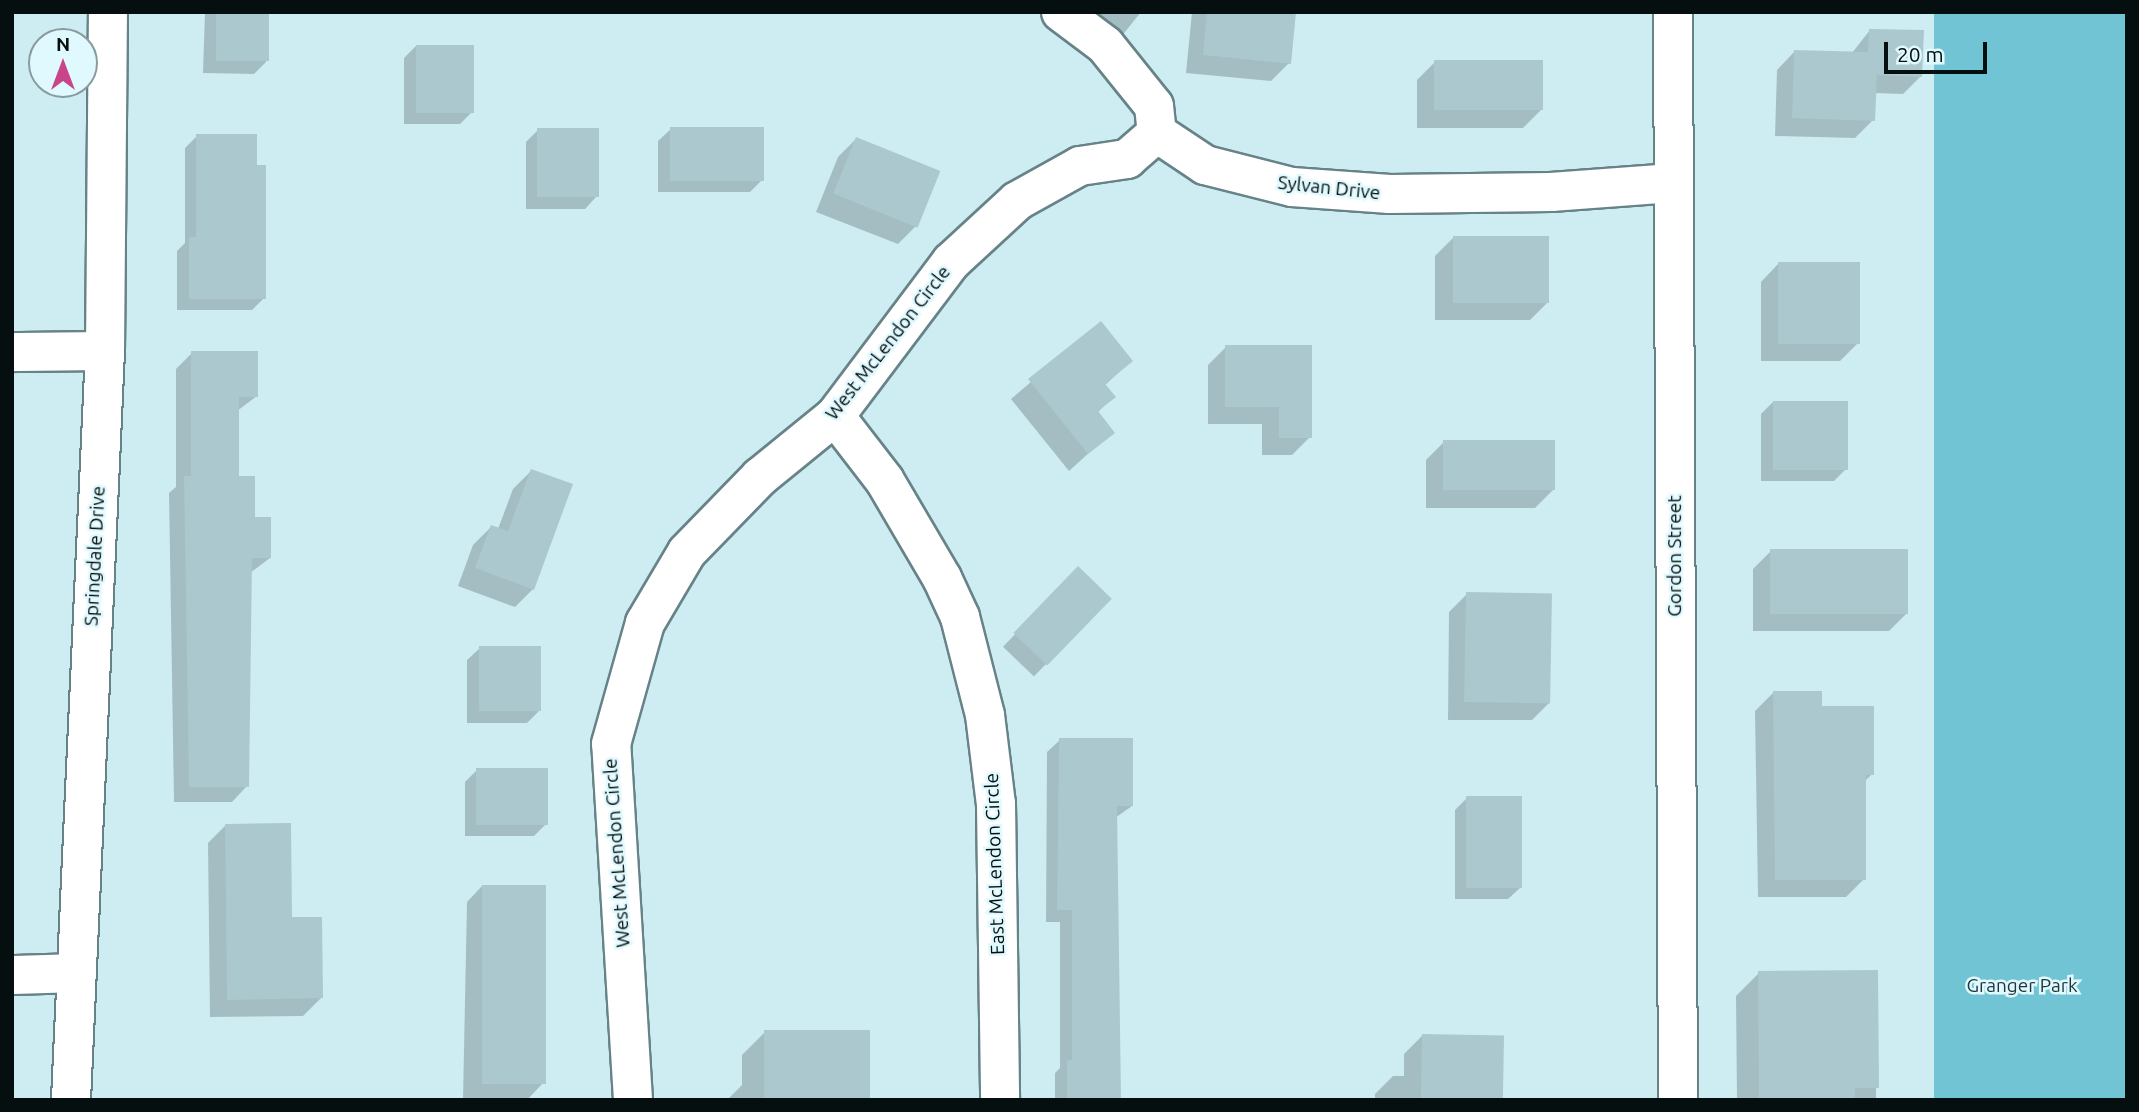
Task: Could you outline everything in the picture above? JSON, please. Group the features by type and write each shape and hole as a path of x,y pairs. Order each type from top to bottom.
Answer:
{"street":[{"name":"Springdale Drive","path":"71,1100 105,351 108,12"},
{"path":"1061,12 1105,45 1154,106 1157,133"},
{"name":"Gordon Street","path":"1673,12 1678,1100"},
{"name":"Sylvan Drive","path":"1157,133 1205,165 1292,187 1390,194 1551,192 1673,183"},
{"name":"West McLendon Circle","path":"633,1100 611,744 645,623 687,552 760,477 835,416 951,262 1017,201 1080,166 1127,159 1157,133"},
{"path":"12,352 105,351"},
{"name":"East McLendon Circle","path":"835,416 885,481 942,578 960,617 985,715 996,804 1000,1100"},
{"path":"12,975 75,973"}],"green space":[{"name":"Granger Park","path":"1934,12 2127,12 2127,1100 1934,1100"}],"building":[{"path":"216,12 269,12 269,61 216,61"},
{"path":"1207,12 1296,12 1291,64 1203,55"},
{"path":"1869,29 1924,30 1922,77 1877,75 1875,121 1792,118 1794,50 1868,52"},
{"path":"416,45 474,45 474,113 416,113"},
{"path":"1434,60 1543,60 1543,110 1434,110"},
{"path":"670,127 764,127 764,181 670,181"},
{"path":"537,128 599,128 599,197 537,197"},
{"path":"196,134 257,134 257,165 266,165 266,299 189,299 189,237 196,237"},
{"path":"856,137 940,171 918,228 833,194"},
{"path":"1453,236 1549,236 1549,303 1453,303"},
{"path":"1778,262 1860,262 1860,344 1778,344"},
{"path":"1101,321 1133,361 1105,384 1116,397 1098,411 1115,433 1088,454 1028,379"},
{"path":"1225,345 1312,345 1312,438 1279,438 1279,407 1225,407"},
{"path":"191,351 258,351 258,397 239,397 239,476 255,476 255,517 271,517 271,558 252,558 249,787 189,787 184,476 191,476"},
{"path":"1773,401 1848,401 1848,470 1773,470"},
{"path":"1443,440 1555,440 1555,490 1443,490"},
{"path":"531,469 573,484 534,590 475,568 491,525 508,531"},
{"path":"1770,549 1908,549 1908,614 1770,614"},
{"path":"1078,566 1112,599 1047,666 1013,633"},
{"path":"1466,592 1552,594 1550,703 1464,702"},
{"path":"479,646 541,646 541,711 479,711"},
{"path":"1773,691 1822,691 1822,706 1874,706 1874,775 1866,775 1866,880 1775,880"},
{"path":"1059,738 1133,738 1133,806 1117,806 1121,1100 1067,1100 1067,1060 1072,1060 1072,910 1057,910"},
{"path":"476,768 548,768 548,825 476,825"},
{"path":"1466,796 1522,796 1522,888 1466,888"},
{"path":"291,823 292,917 322,917 323,998 227,1000 225,824"},
{"path":"482,885 546,885 546,1084 482,1084"},
{"path":"1878,970 1879,1088 1855,1088 1855,1100 1759,1100 1758,971"},
{"path":"764,1030 870,1030 870,1100 764,1100"},
{"path":"1422,1034 1504,1035 1503,1100 1421,1100"}]}
